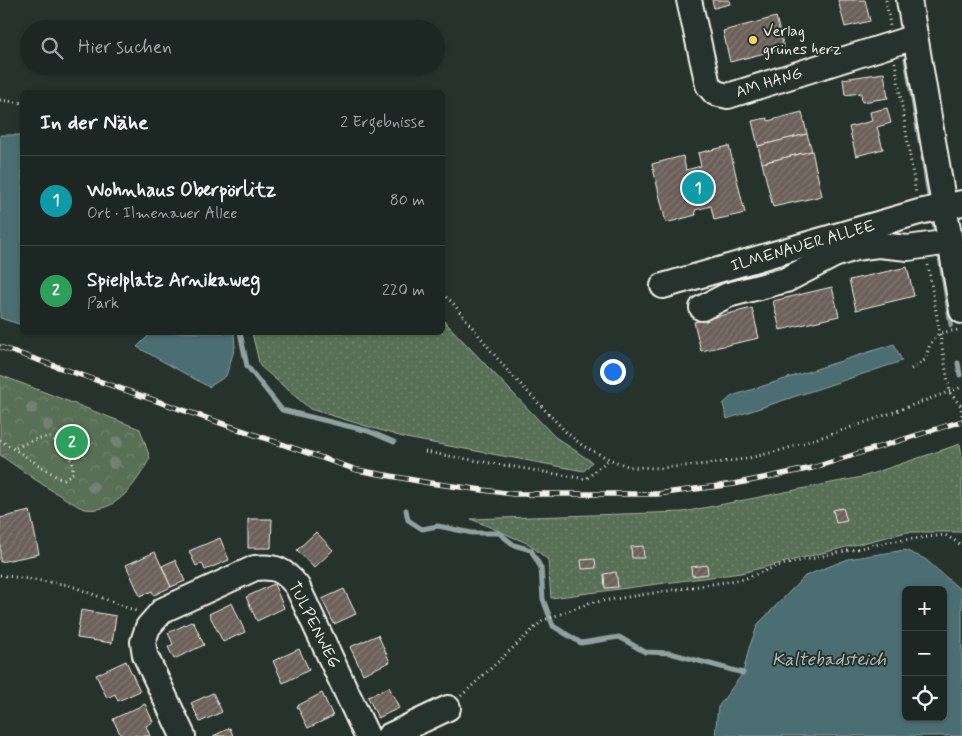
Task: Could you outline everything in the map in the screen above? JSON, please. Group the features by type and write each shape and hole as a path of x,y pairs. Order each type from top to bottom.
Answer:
{"street":[{"name":"AM HANG","path":"689,0 708,85 715,93 728,96 915,37"},
{"path":"909,0 915,37 953,205 950,242 962,311"},
{"name":"ILMENAUER ALLEE","path":"663,286 919,212 953,205"},
{"path":"702,308 728,295 786,280 834,255 855,248 878,245 908,248 950,242"},
{"name":"TULPENWEG","path":"184,736 145,655 143,642 148,627 163,610 254,568 268,567 279,570 289,576 298,586 367,736"},
{"path":"389,736 448,708"}],"path":[{"path":"0,100 20,103"},
{"path":"445,296 452,302 506,369 566,432 583,446 630,467 661,468 745,459 782,450 962,388"},
{"path":"911,370 924,360 930,344 939,333 962,330"},
{"path":"950,393 960,406 962,416"},
{"path":"0,440 13,449 58,478 64,479 72,473 74,467 71,459 50,438 43,438 13,449"},
{"path":"425,452 586,479 609,459"},
{"path":"448,708 542,620 589,603 744,579 777,566 888,542 945,535 962,545"},
{"path":"0,575 69,585 155,618"}],"green space":[{"path":"445,322 555,437 592,462 584,471 406,438 310,409 260,366 252,335 445,335"},
{"path":"0,375 140,429 150,458 139,477 125,494 107,507 85,509 53,491 0,455"},
{"path":"960,444 962,456 962,532 907,532 741,573 551,598 548,560 529,544 471,519 683,512 862,477"}],"water":[{"path":"0,135 20,135 20,324 0,318"},
{"path":"149,335 234,335 235,347 226,376 209,387 137,347"},
{"path":"894,344 902,361 727,419 723,404 732,396"},
{"name":"Kaltebadsteich","path":"905,550 925,559 962,591 962,736 715,736 718,707 743,673 749,648 758,624 805,576 848,559"}],"building":[{"path":"712,0 729,0 730,4 714,8"},
{"path":"838,0 865,0 870,21 845,27"},
{"name":"Verlag grünes herz","path":"776,17 784,48 730,62 723,31"},
{"path":"884,73 888,98 862,102 861,93 845,95 843,79"},
{"path":"887,108 891,123 877,127 883,149 856,156 849,127 872,121 870,112"},
{"path":"802,112 807,134 758,146 752,121 767,118 768,121"},
{"path":"807,134 812,151 762,163 758,146"},
{"path":"729,146 745,213 714,220 711,206 695,210 696,215 666,223 652,164 683,156 686,170 701,166 698,153"},
{"path":"812,151 822,196 773,207 762,163"},
{"path":"907,267 914,296 856,310 849,280"},
{"path":"832,287 839,316 780,330 773,301"},
{"path":"752,308 759,338 701,351 694,322"},
{"path":"843,508 847,521 836,523 833,510"},
{"path":"30,511 39,554 0,562 0,518"},
{"path":"248,519 272,519 271,548 248,548"},
{"path":"316,532 333,550 314,568 297,550"},
{"path":"220,538 229,560 205,570 202,563 196,566 189,551"},
{"path":"643,546 644,558 632,558 631,547"},
{"path":"155,552 171,587 154,595 152,591 140,596 126,565"},
{"path":"595,559 596,568 582,569 581,560"},
{"path":"175,560 185,581 171,587 162,566"},
{"path":"707,565 708,574 692,576 691,567"},
{"path":"616,572 618,587 605,588 604,574"},
{"path":"274,584 284,608 257,621 246,597"},
{"path":"344,589 356,614 334,624 322,599"},
{"path":"232,603 245,632 223,642 209,614"},
{"path":"81,610 116,616 112,643 77,638"},
{"path":"193,621 204,645 174,659 168,647 173,644 168,633"},
{"path":"378,635 390,662 363,674 350,647"},
{"path":"299,649 309,670 283,683 273,661"},
{"path":"126,661 140,691 118,701 115,694 107,698 96,675"},
{"path":"389,687 399,708 378,718 368,697"},
{"path":"213,693 222,712 200,722 191,703"},
{"path":"322,693 333,716 308,728 297,706"},
{"path":"145,704 153,722 146,726 150,736 121,736 113,719"},
{"path":"230,728 233,736 213,736"}],"waterway":[{"path":"906,59 920,141"},
{"path":"923,158 930,202"},
{"path":"933,215 935,229"},
{"path":"940,257 951,325"},
{"path":"241,335 247,366 282,410 368,431 394,442"},
{"path":"958,363 960,375"},
{"path":"406,510 408,520 422,529 438,526 472,533 499,533 514,545 531,550 541,568 543,599 553,626 581,643 619,637 645,652 670,653 743,673"}],"railway":[{"path":"0,347 357,470 430,483 513,494 657,494 734,484 812,468 962,421"}],"place":[{"name":"Verlag grünes herz","path":"753,40"},
{"name":"Wohnhaus Oberpörlitz","path":"698,188"},
{"name":"Spielplatz Arnikaweg","path":"72,442"}]}
